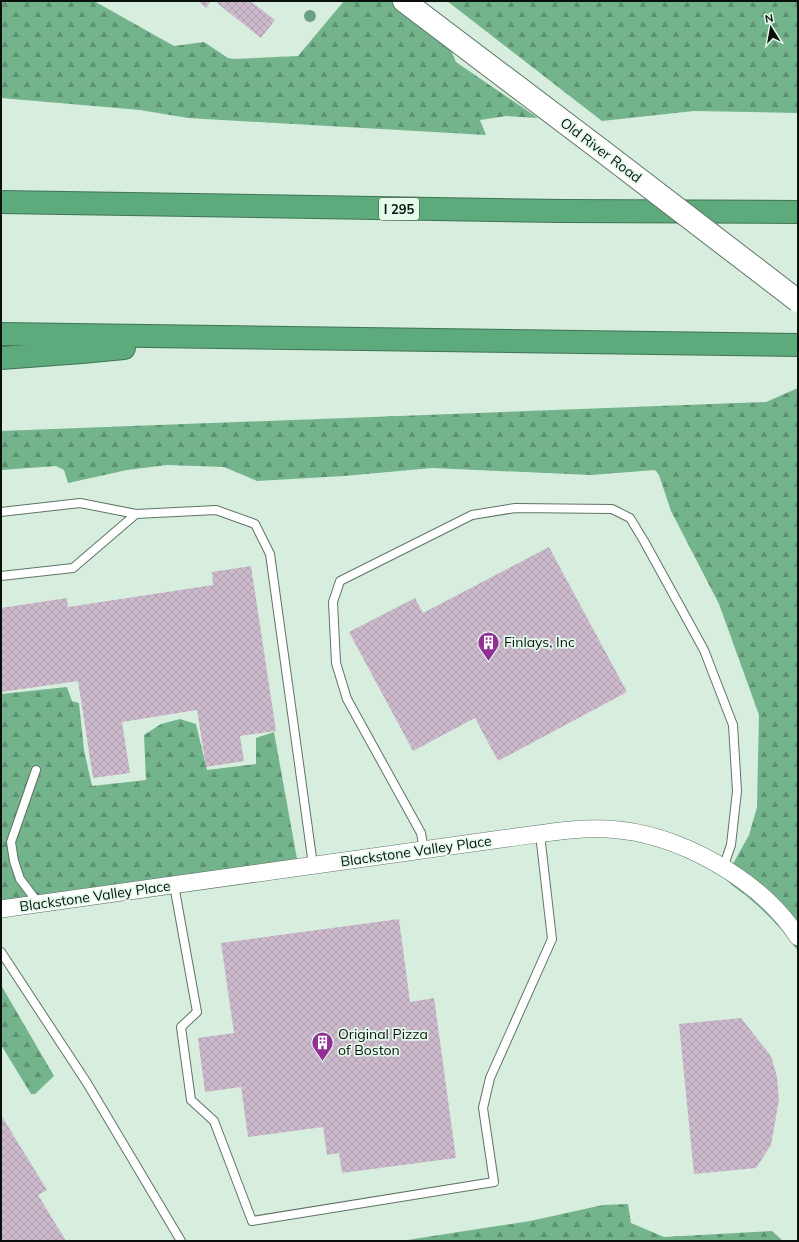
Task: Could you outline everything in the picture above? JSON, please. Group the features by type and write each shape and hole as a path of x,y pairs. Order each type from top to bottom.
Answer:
{"highway":[{"name":"I 295","path":"5,202 569,211 798,212"},
{"path":"1,334 798,345"},
{"path":"1,358 82,352 219,337"}],"main road":[{"name":"Old River Road","path":"404,1 798,301"}],"street":[{"name":"Blackstone Valley Place","path":"1,909 540,834 590,829 608,829 636,833 670,842 723,868 755,890 784,919 798,937"}],"lane":[{"path":"1,512 80,503 136,514 216,510 255,524 270,554 312,865"},
{"path":"424,850 421,833 347,699 336,663 333,602 340,581 472,515 515,508 612,509 630,518 644,541 704,650 733,725 737,791 731,845 723,868"},
{"path":"1,576 73,568 136,514"},
{"path":"36,770 11,842 14,861 20,879 39,904"},
{"path":"174,885 198,1012 181,1027 191,1100 214,1121 252,1221 494,1182 483,1108 490,1078 552,940 540,834"},
{"path":"1,952 87,1083 181,1241"}],"green space":[{"path":"1,1 94,1 174,46 204,42 228,58 234,59 298,56 344,1 404,1 442,30 456,62 538,118 506,116 480,120 486,135 188,118 140,110 1,98"},
{"path":"447,1 798,1 798,113 694,111 602,121"},
{"path":"798,388 798,951 788,937 770,918 725,878 749,835 757,807 759,715 719,604 671,511 659,475 655,470 591,475 432,468 344,476 257,481 224,467 167,465 127,470 68,483 64,470 56,466 1,470 1,431 766,402"},
{"path":"67,687 72,701 79,703 84,750 92,786 146,780 144,735 161,724 180,719 196,724 207,770 256,764 256,738 274,732 299,870 1,916 1,694"},
{"path":"1,985 54,1076 35,1094 31,1094 1,1045"},
{"path":"628,1204 631,1223 664,1237 772,1231 785,1241 401,1241 530,1221 603,1205"}],"building":[{"path":"198,1 211,1 206,8"},
{"path":"218,1 250,1 275,20 261,38 217,3"},
{"name":"Finlays, Inc","path":"549,547 627,692 498,761 475,718 413,751 349,632 415,598 423,613"},
{"path":"251,566 276,731 240,736 244,761 206,767 197,710 122,722 130,773 93,778 78,681 1,692 1,608 67,598 68,607 213,585 212,572"},
{"name":"Original Pizza of Boston","path":"399,919 410,1002 434,998 456,1158 342,1173 339,1153 327,1155 323,1127 248,1137 241,1087 205,1092 198,1038 234,1033 221,943"},
{"path":"741,1018 771,1056 777,1077 779,1100 771,1145 756,1168 694,1174 679,1024"},
{"path":"1,1115 47,1190 38,1195 66,1241 1,1241"}],"place":[{"name":"Finlays, Inc","path":"488,662"},
{"name":"Original Pizza of Boston","path":"322,1062"}]}
